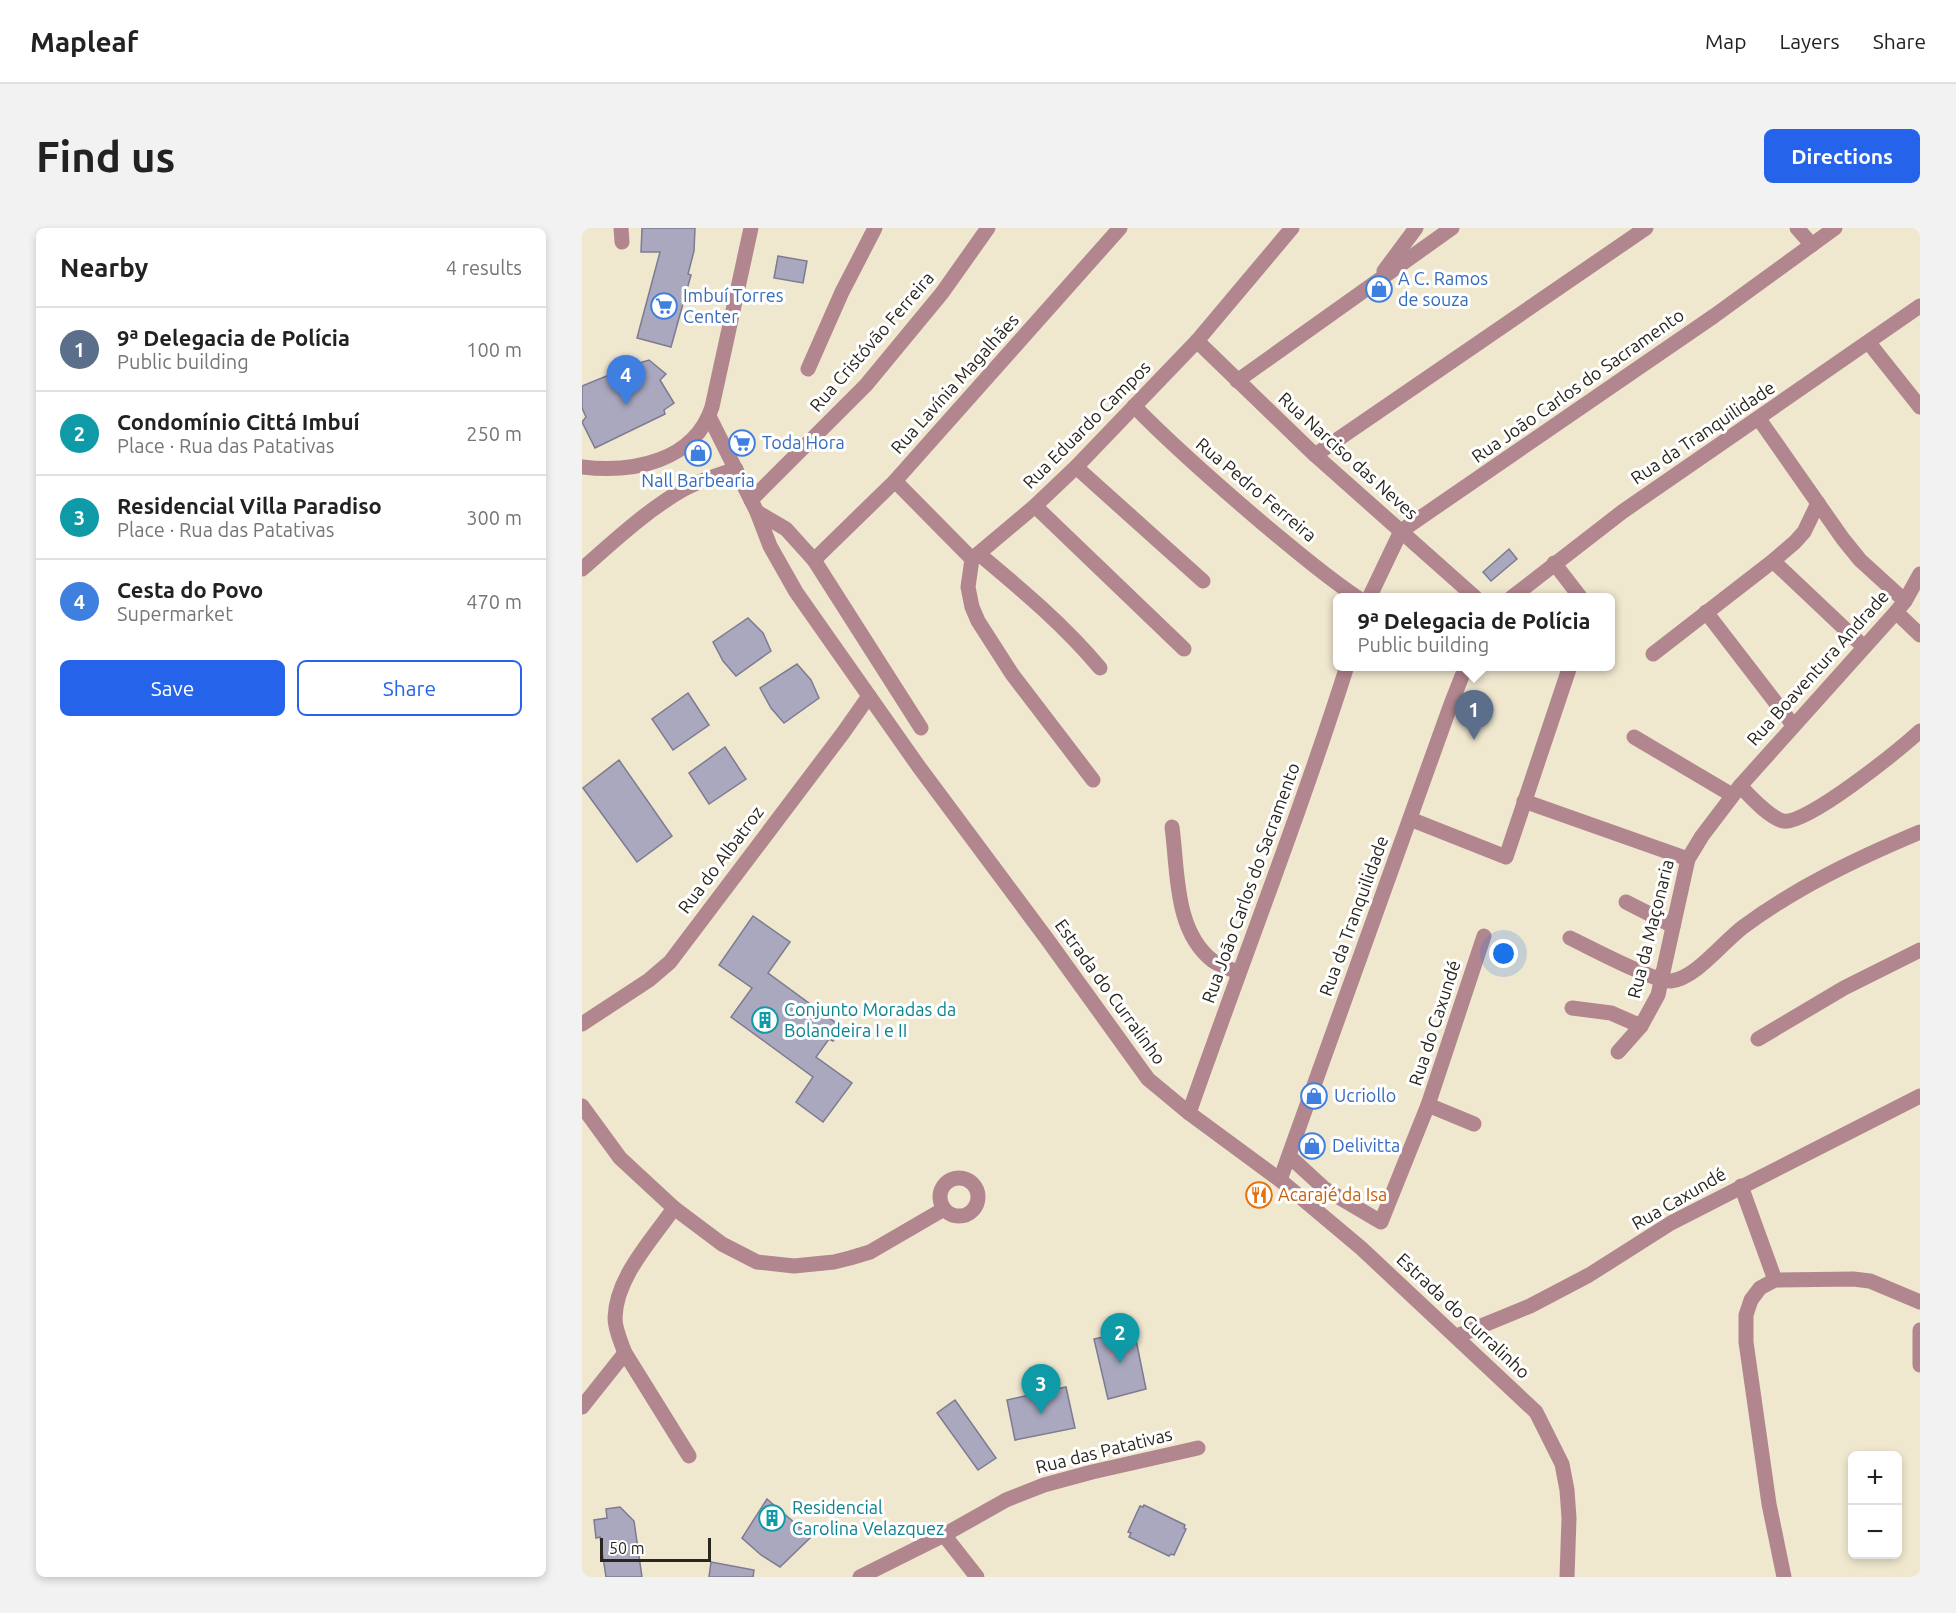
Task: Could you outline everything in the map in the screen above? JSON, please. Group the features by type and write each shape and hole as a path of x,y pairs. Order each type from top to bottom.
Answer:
{"street":[{"path":"582,467 612,469 652,464 671,455 696,436 709,416 751,228"},
{"path":"808,369 842,292 875,228"},
{"name":"Rua Cristóvão Ferreira","path":"754,506 866,385 942,293 988,228"},
{"name":"Rua Lavínia Magalhães","path":"814,560 895,481 1120,228"},
{"name":"Rua Eduardo Campos","path":"975,556 1035,506 1076,467 1197,341 1292,228"},
{"path":"1376,282 1416,228"},
{"path":"1238,381 1452,228"},
{"path":"1315,455 1646,228"},
{"path":"1797,228 1812,245"},
{"name":"Rua João Carlos do Sacramento","path":"1371,593 1401,531 1713,316 1835,228"},
{"name":"Rua da Tranquilidade","path":"1515,593 1622,512 1920,306"},
{"name":"Rua Narciso das Neves","path":"1197,341 1315,455 1471,593"},
{"path":"1869,343 1920,407"},
{"name":"Rua Pedro Ferreira","path":"1134,406 1186,458 1282,540 1353,593"},
{"name":"Estrada do Curralinho","path":"709,416 783,569 869,696 1148,1079 1189,1113 1280,1180 1360,1248 1536,1412 1562,1464 1568,1490 1567,1577"},
{"path":"1759,419 1843,539 1900,607 1920,635"},
{"path":"1076,467 1203,581"},
{"path":"582,569 633,526 682,490 736,469"},
{"path":"895,481 975,556 1046,611 1083,647 1100,668"},
{"path":"1653,654 1773,561 1804,532 1818,503"},
{"path":"754,506 786,529 814,560 921,728"},
{"path":"1035,506 1184,649"},
{"path":"975,556 968,587 972,608 978,621 1012,674 1093,780"},
{"path":"1773,561 1864,647"},
{"path":"1554,563 1578,593"},
{"name":"Rua Boaventura Andrade","path":"1736,790 1900,607 1920,574"},
{"path":"1706,612 1792,726"},
{"name":"Rua João Carlos do Sacramento","path":"1189,1113 1239,972 1298,817 1345,671"},
{"name":"Rua da Tranquilidade","path":"1280,1180 1464,671"},
{"path":"1410,819 1506,857 1568,671"},
{"name":"Rua do Albatroz","path":"582,1024 649,980 670,962 869,696"},
{"path":"1634,737 1736,790 1783,821 1805,816 1828,801 1920,731"},
{"name":"Rua da Maçonaria","path":"1618,1052 1641,1026 1658,995 1688,860 1708,827 1736,790"},
{"path":"1524,801 1688,860"},
{"path":"1172,827 1178,887 1191,933 1203,951 1215,962 1239,972"},
{"path":"1570,938 1662,981 1680,979 1690,975 1726,940 1745,926 1812,883 1868,854 1920,832"},
{"path":"1626,902 1673,926"},
{"name":"Rua do Caxundé","path":"1289,1156 1326,1189 1381,1222 1428,1106 1484,936"},
{"path":"1758,1039 1844,988 1920,950"},
{"path":"1572,1008 1611,1013 1641,1026"},
{"name":"Rua Caxundé","path":"1457,1336 1530,1306 1589,1275 1671,1223 1920,1096"},
{"path":"582,1106 620,1158 674,1208 722,1244 757,1262 794,1266 834,1262 870,1252 944,1209"},
{"path":"1428,1106 1474,1124"},
{"path":"1741,1186 1775,1280"},
{"path":"674,1208 634,1265 618,1299 615,1318 618,1335 626,1353 689,1456"},
{"path":"1784,1577 1769,1504 1746,1342 1746,1315 1751,1300 1760,1288 1775,1280 1853,1279 1870,1281 1920,1302"},
{"path":"1920,1330 1920,1365"},
{"path":"582,1407 626,1353"},
{"name":"Rua das Patativas","path":"860,1577 944,1535 1006,1500 1044,1485 1198,1448"},
{"path":"944,1535 977,1577"}],"building":[{"name":"Imbuí Torres Center","path":"642,228 695,228 694,251 688,274 691,275 671,347 637,338 660,252 641,252"},
{"path":"778,256 807,261 803,283 774,278"},
{"path":"649,360 666,374 660,380 674,403 664,410 665,414 595,448 582,422 586,417 582,408 582,386"},
{"path":"1509,549 1517,559 1491,581 1483,572"},
{"path":"748,618 763,633 771,651 736,676 723,661 713,642"},
{"path":"797,664 811,680 819,698 784,723 771,708 760,688"},
{"path":"688,693 709,725 673,750 652,719"},
{"path":"725,747 746,779 709,804 689,773"},
{"path":"619,760 672,836 637,862 583,788"},
{"name":"Conjunto Moradas da Bolandeira I e II","path":"753,916 790,942 768,973 843,1028 833,1041 829,1039 816,1057 852,1083 823,1122 796,1102 813,1077 731,1017 752,988 719,965"},
{"path":"1134,1330 1146,1389 1108,1399 1094,1339"},
{"path":"1066,1387 1075,1428 1015,1440 1007,1400"},
{"name":"Residencial Carolina Velazquez","path":"955,1400 996,1458 978,1470 937,1413"},
{"name":"Residencial Carolina Velazquez","path":"767,1499 811,1537 780,1567 761,1555 742,1538"},
{"path":"1144,1505 1185,1525 1186,1529 1174,1555 1169,1556 1129,1537 1131,1533 1128,1532 1140,1506"},
{"path":"620,1507 634,1521 642,1577 606,1577 600,1537 596,1538 594,1520 607,1518 606,1509"},
{"path":"711,1562 754,1570 753,1577 709,1577"}],"place":[{"name":"A C. Ramos de souza","path":"1379,289"},
{"name":"Imbuí Torres Center","path":"664,306"},
{"name":"Cesta do Povo","path":"626,405"},
{"name":"Toda Hora","path":"742,443"},
{"name":"Nall Barbearia","path":"698,453"},
{"name":"9ª Delegacia de Polícia","path":"1474,740"},
{"name":"Conjunto Moradas da Bolandeira I e II","path":"765,1020"},
{"name":"Ucriollo","path":"1314,1096"},
{"name":"Delivitta","path":"1312,1146"},
{"name":"Acarajé da Isa","path":"1259,1195"},
{"name":"Condomínio Cittá Imbuí","path":"1120,1363"},
{"name":"Residencial Villa Paradiso","path":"1041,1414"},
{"name":"Residencial Carolina Velazquez","path":"772,1518"}]}
